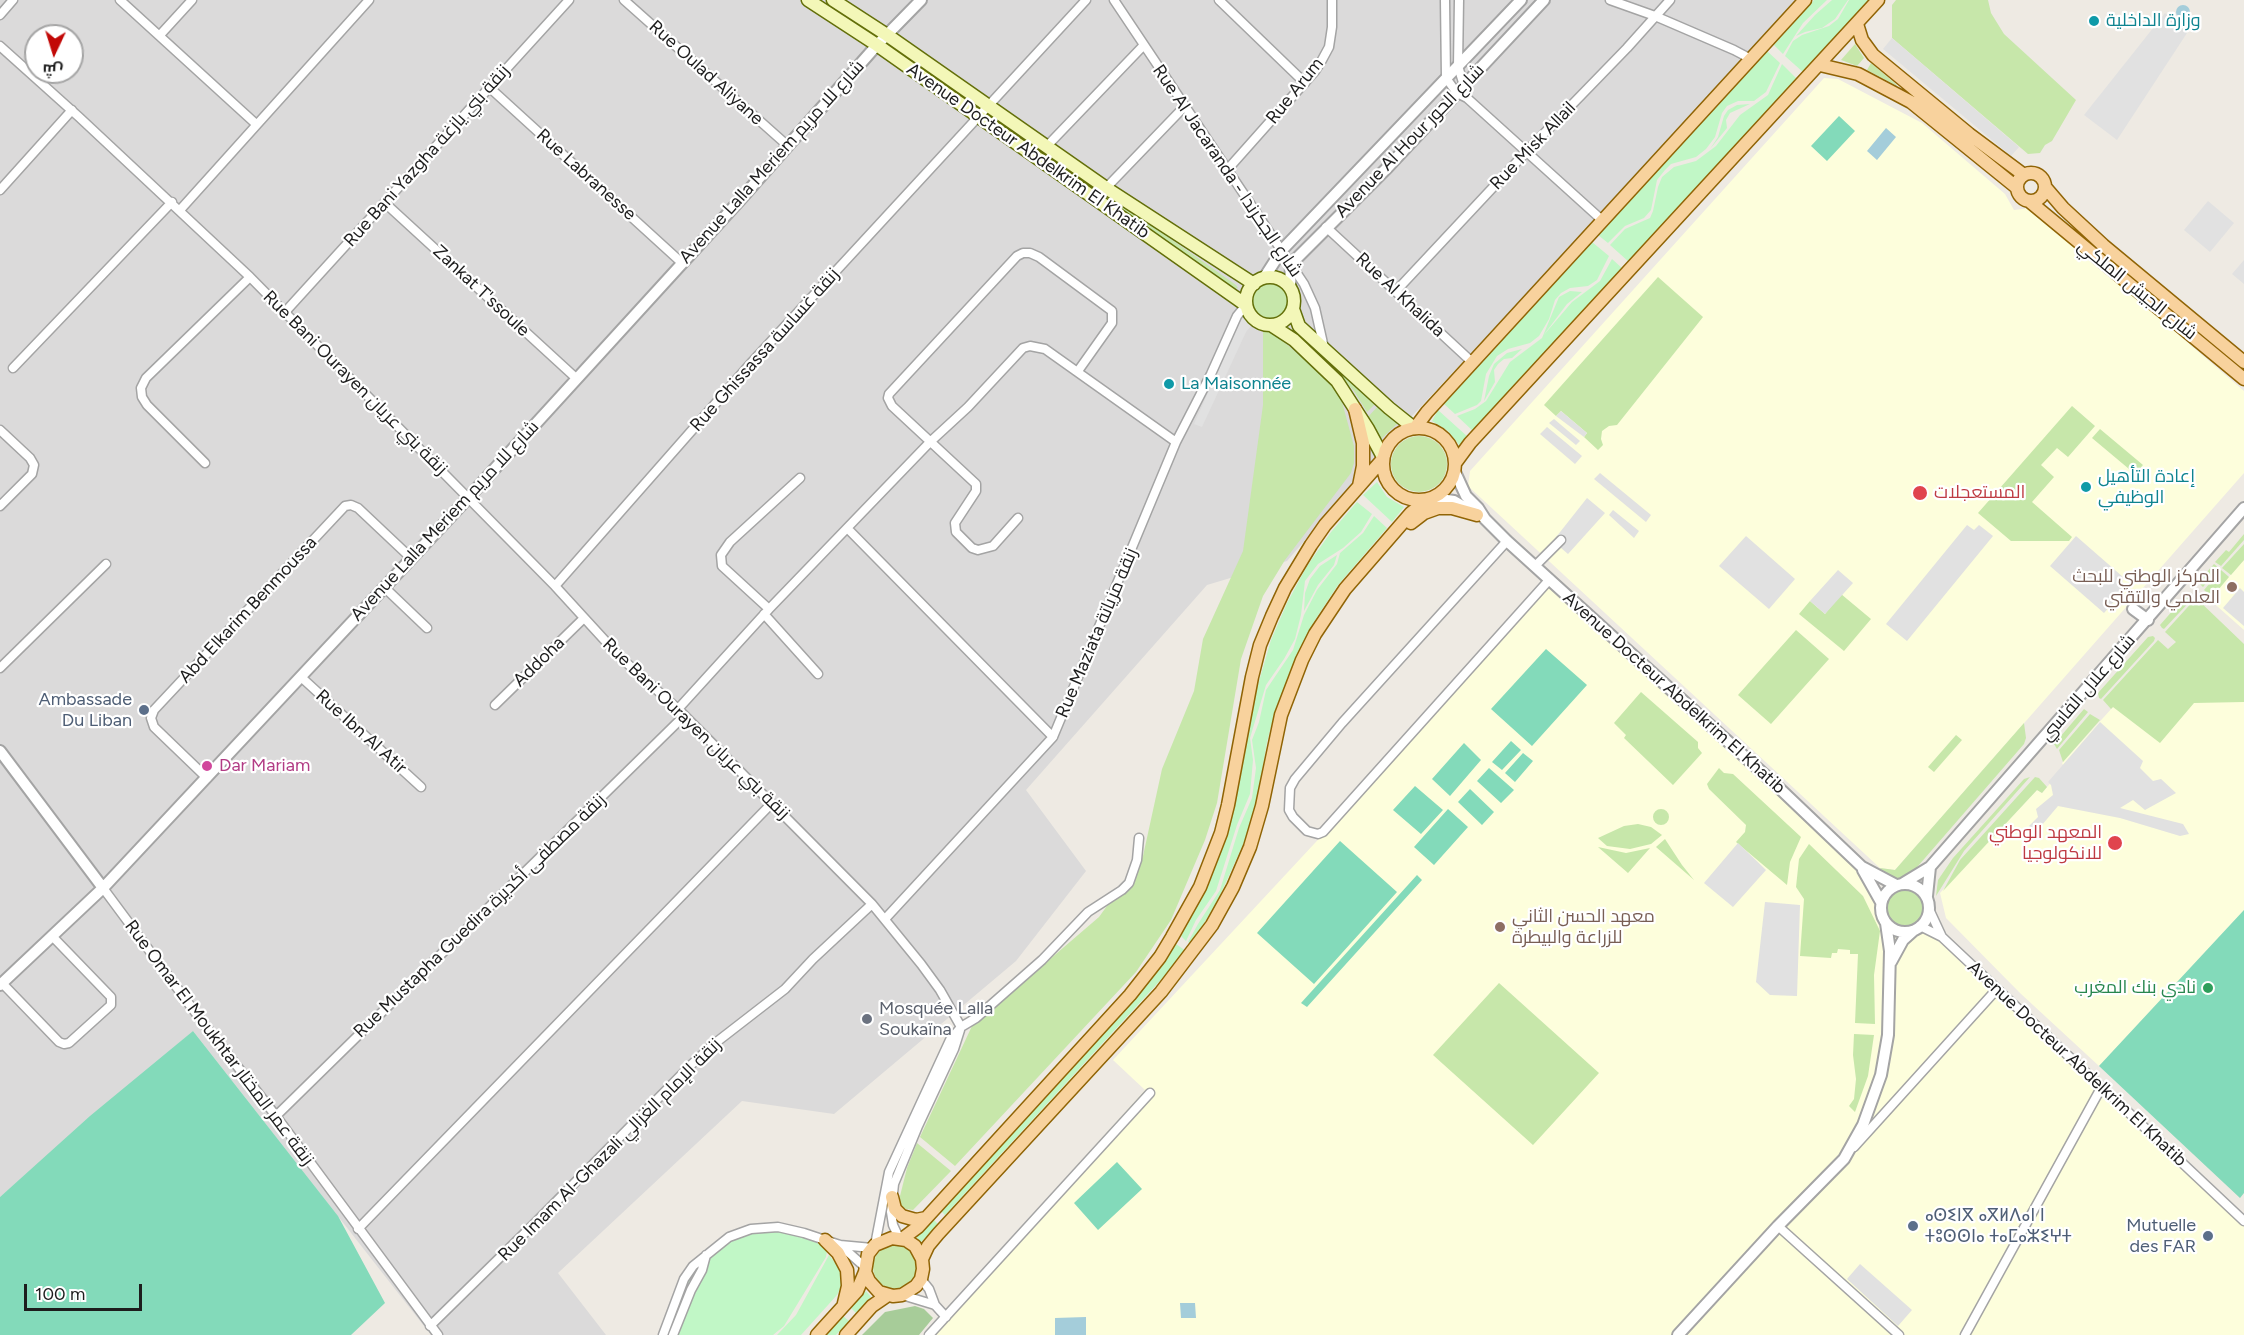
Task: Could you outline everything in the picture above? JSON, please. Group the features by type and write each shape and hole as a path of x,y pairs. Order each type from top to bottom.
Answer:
{"main road":[{"name":"Avenue Docteur Abdelkrim El Khatib","path":"808,0 877,45 1246,305"},
{"name":"Avenue Docteur Abdelkrim El Khatib","path":"833,0 887,35 1106,188 1259,281"},
{"path":"817,1335 857,1291 865,1270 866,1260 873,1246 886,1239 900,1238 913,1232 1130,995 1160,957 1200,887 1221,833 1260,645 1285,588 1311,545 1383,458 1391,441 1397,435 1414,428 1805,0"},
{"path":"922,1259 933,1240 1161,992 1212,925 1233,887 1250,847 1262,806 1281,715 1302,660 1330,610 1362,568 1411,513 1448,485 1455,467 1470,443 1878,0"},
{"path":"1857,24 1862,40 1873,55 1969,134 2024,175"},
{"path":"1820,65 1842,69 1868,78 1911,102 2016,187 2019,196 2029,201 2038,200 2046,188 2039,175 2029,173 2020,178 2016,187"},
{"name":"شارع الجيش الملكي","path":"2046,188 2062,208 2103,245 2244,362"},
{"name":"شارع الجيش الملكي","path":"2029,201 2244,379"},
{"path":"1430,499 1411,499 1395,491 1385,476 1383,458 1337,381 1294,340 1271,325 1255,320 1246,305 1247,293 1259,281 1275,278 1290,287 1294,298 1293,309 1299,326 1414,428 1434,432 1442,437 1449,445 1455,467"},
{"path":"1271,325 1282,322 1293,309"},
{"path":"1355,409 1363,443 1363,466 1359,488"},
{"path":"1397,530 1424,513 1438,508 1452,508 1481,517"},
{"path":"892,1197 895,1209 902,1216 916,1220 926,1218"},
{"path":"865,1270 875,1289 888,1295 902,1295 916,1286 921,1279 922,1259 915,1246 900,1238"},
{"path":"825,1240 838,1253 847,1270 847,1294 840,1309"},
{"path":"846,1335 872,1306 888,1295"}],"street":[{"path":"0,15 13,0"},
{"path":"120,0 256,124"},
{"path":"160,35 192,0"},
{"path":"180,210 369,0"},
{"name":"Rue Bani Yazgha زنقة بني يازغة","path":"285,312 569,0"},
{"name":"Rue Oulad Aliyane","path":"624,0 788,146"},
{"name":"Avenue Lalla Meriem شارع للا مريم","path":"1,984 103,888 207,778 468,498 877,45 921,0"},
{"name":"Rue Ghissassa زنقة غساسة","path":"555,586 752,362 1086,0"},
{"name":"Rue Al Jacaranda - شارع الجكرندا","path":"1114,0 1310,295 1324,348"},
{"path":"1219,0 1305,83"},
{"name":"Rue Arum","path":"1227,170 1316,71 1329,47 1332,0"},
{"path":"1445,0 1446,78 1603,221"},
{"path":"1459,0 1458,66 1463,92"},
{"name":"Avenue Al Hour شارع الحور","path":"1259,281 1281,250 1521,0"},
{"name":"Avenue Al Hour شارع الحور","path":"1291,264 1463,92 1544,0"},
{"path":"1610,0 1655,16 1750,59"},
{"name":"Rue Misk Allail","path":"1396,291 1670,0"},
{"name":"Rue Bani Ourayen زنقة بني عريان","path":"0,46 172,202 250,277 555,586 620,657 772,802 872,904 940,990 961,1027"},
{"path":"1047,146 1143,46"},
{"name":"Rue Labranesse","path":"490,88 682,263"},
{"path":"1106,188 1184,107"},
{"path":"0,190 72,110"},
{"path":"13,368 172,202"},
{"name":"Zankat T'ssoule","path":"385,203 577,379"},
{"name":"Rue Al Khalida","path":"1326,227 1473,363"},
{"path":"1018,518 993,546 984,549 972,548 956,532 955,523 976,491 976,484 892,406 888,398 889,393 1017,256 1023,253 1039,257 1112,311 1112,323 1078,371"},
{"path":"1290,287 1291,264"},
{"path":"205,463 147,405 142,397 141,388 146,378 250,277"},
{"name":"Rue Maziata زنقة مزياتة","path":"885,919 1053,737 1176,442 1211,374 1237,316 1246,305"},
{"name":"Rue Mustapha Guedira زنقة مصطفى أكديرة","path":"276,1116 681,713 767,612 1023,348 1030,346 1045,349 1176,442"},
{"path":"0,430 30,458 34,465 32,474 0,506"},
{"path":"1455,467 1461,489 1481,517"},
{"path":"801,478 730,542 721,555 722,566 767,612 819,674"},
{"path":"1430,499 1454,501 1481,517"},
{"name":"Abd Elkarim Benmoussa","path":"207,778 154,727 151,718 154,710 345,506 351,505 358,508 411,558"},
{"name":"شارع علال الفاسي","path":"1899,884 1930,867 2244,508"},
{"name":"Avenue Docteur Abdelkrim El Khatib","path":"1481,517 1768,778 1862,867"},
{"path":"848,529 1053,737"},
{"path":"1535,566 1561,540"},
{"path":"1507,541 1342,723 1295,779 1290,788 1289,810 1307,831 1318,834 1323,832 1550,579"},
{"path":"0,668 106,564"},
{"path":"384,587 427,628"},
{"path":"2133,609 2148,620"},
{"name":"Addoha","path":"495,705 584,618"},
{"name":"Rue Ibn Al Atir","path":"301,677 421,787"},
{"name":"Rue Omar El Moukhtar زنقة عمر المختار","path":"0,751 195,1012 276,1116 438,1335"},
{"path":"358,1229 772,802"},
{"path":"663,1335 684,1279 693,1266 729,1237 751,1229 786,1228 840,1245 873,1246 884,1191 895,1156 945,1048 961,1027 976,1018 1042,960 1096,906 1129,884 1137,860 1139,838"},
{"path":"1862,867 1899,884 1911,884 1927,896"},
{"path":"1862,867 1881,902"},
{"path":"1930,867 1927,896 1929,909 1942,937"},
{"path":"1844,1159 1869,1111 1881,1075 1888,1035 1890,951 1886,923 1880,909 1884,895 1899,884"},
{"name":"Rue Imam Al-Ghazali زنقة الإمام الغزالي","path":"430,1326 692,1064 785,989 813,959 872,904"},
{"path":"1890,965 1903,940 1926,919 1929,909"},
{"path":"1886,923 1893,929 1903,932 1916,928 1942,937"},
{"path":"1,984 59,1042 64,1044 69,1043 111,1005 111,997 52,936"},
{"name":"Avenue Docteur Abdelkrim El Khatib","path":"1942,937 2244,1221"},
{"path":"1678,1335 1778,1226 1844,1159 1997,989"},
{"path":"900,1238 892,1219 894,1184 954,1049 961,1027"},
{"path":"1965,1335 2101,1088"},
{"path":"929,1335 1150,1093"},
{"path":"1778,1226 1899,1335"},
{"path":"840,1245 865,1270"},
{"path":"673,1335 691,1290 702,1270 706,1254"},
{"path":"921,1279 935,1305 946,1317"},
{"path":"902,1295 935,1305"}],"shaded area":[{"path":"0,0 1799,0 1748,58 1412,416 1287,561 1207,585 1026,790 1086,871 1016,961 834,1114 742,1101 558,1273 606,1335 431,1335 193,1031 0,1197"},
{"path":"2165,13 2187,33 2117,140 2084,115"},
{"path":"1892,38 2019,147 2011,156 1883,49"},
{"path":"1824,78 1838,79 1922,123 2005,194 2014,210 2031,208 2244,391 2244,473 1895,870 1880,868 1468,486 1470,471"},
{"path":"2208,201 2234,223 2210,252 2184,230"},
{"path":"2244,260 2244,284 2232,274"},
{"path":"1242,317 1252,325 1246,332 1202,427 1194,424"},
{"path":"1561,411 1587,433 1584,437 1556,416"},
{"path":"1554,419 1580,441 1576,445 1549,423"},
{"path":"1547,427 1582,456 1575,464 1540,434"},
{"path":"1600,473 1651,515 1646,522 1594,479"},
{"path":"1587,498 1605,513 1568,554 1553,541"},
{"path":"1613,510 1639,531 1634,538 1609,515"},
{"path":"1967,525 1974,530 1979,525 1993,536 1907,641 1886,624"},
{"path":"1746,536 1795,579 1769,609 1719,566"},
{"path":"2076,536 2123,577 2122,585 2125,589 2104,613 2050,566"},
{"name":"المركز الوطني للبحث العلمي والتقني","path":"2244,560 2244,630 2209,599"},
{"path":"1838,570 1853,583 1825,614 1810,601"},
{"name":"معهد الحسن الثاني للزراعة والبيطرة","path":"1550,579 2244,1226 2244,1335 926,1335 1145,1090 1113,1060 1435,714"},
{"path":"2240,588 2244,592 2244,626 2223,608"},
{"name":"المعهد الوطني للانكولوجيا","path":"2244,644 2244,910 2099,1066 2020,993 1946,918 1940,893 2037,790 2042,793 2064,767 2062,763 2113,707"},
{"path":"2100,722 2143,761 2140,768 2153,781 2161,779 2176,793 2145,810 2133,800 2120,808 2183,824 2189,834 2180,836 2120,818 2058,806 2036,832 2029,826 2038,817 2036,809 2053,795 2048,782"},
{"path":"1738,843 1766,870 1733,907 1704,883"},
{"path":"1765,902 1800,905 1797,996 1770,995 1756,982"},
{"path":"1860,1264 1912,1310 1898,1326 1847,1279"}],"green space":[{"path":"1814,0 1827,0 1803,23 1783,54 1774,45"},
{"path":"1832,0 1848,0 1835,19 1822,28 1796,36 1815,15"},
{"path":"1849,0 1869,0 1804,73 1785,56 1793,41 1802,35 1829,26 1838,19"},
{"path":"1896,0 1988,0 1991,13 2004,34 2076,100 2052,141 2045,145 2040,153 2028,154 1892,38 1892,5"},
{"path":"1855,44 1864,58 1857,66 1841,60"},
{"path":"887,45 974,101 974,104 973,105"},
{"path":"1767,51 1780,63 1766,92 1754,101 1738,101 1727,106 1722,113 1715,137 1706,149 1696,157 1671,164 1665,170 1657,180 1651,210 1644,218 1625,226 1608,243 1598,235"},
{"path":"1871,63 1897,85 1897,86 1867,70"},
{"path":"1782,64 1798,80 1629,262 1610,245 1625,229 1650,218 1662,177 1674,167 1696,161 1716,146 1740,115 1768,95"},
{"path":"1750,104 1730,113 1726,120 1727,128 1710,149 1718,137 1728,110 1737,105"},
{"path":"995,115 1238,288 1234,289 992,120 991,118"},
{"path":"1839,116 1855,131 1827,161 1811,146"},
{"path":"1592,242 1609,256 1597,280 1588,286 1570,288 1561,293 1555,300 1549,319 1539,336 1530,343 1508,349 1497,356 1486,374 1481,401 1455,414 1444,404"},
{"path":"1612,259 1622,268 1473,431 1457,416 1475,409 1486,401 1510,362 1542,338 1559,297 1570,291 1582,292 1567,304 1543,336 1572,302 1600,281"},
{"path":"1658,277 1703,317 1617,425 1609,426 1602,431 1603,445 1598,450 1584,437 1587,433 1561,411 1556,416 1544,405"},
{"path":"1270,283 1283,288 1288,301 1283,314 1270,319 1257,314 1252,301 1257,288"},
{"path":"1288,327 1312,344 1376,403 1367,412 1341,376 1286,329"},
{"path":"1271,331 1319,372 1337,392 1354,446 1354,463 1351,473 1285,560 1263,596 1241,659 1217,803 1205,840 1171,920 1136,972 955,1166 920,1137 972,1026 1099,917 1143,856 1162,769 1194,691 1203,639 1243,551 1263,405 1263,332"},
{"path":"1522,349 1512,358 1504,359 1498,364 1494,370 1495,382 1484,401 1494,364 1507,353"},
{"path":"1379,405 1398,423 1380,440 1367,418"},
{"path":"2072,406 2095,426 2068,457 2057,448 2041,465 2054,477 2032,502 2072,537 2069,541 2011,541 1978,513"},
{"path":"1438,410 1468,437 1460,446 1448,431 1432,421"},
{"path":"2100,429 2143,465 2135,474 2092,438"},
{"path":"1413,436 1425,436 1435,440 1443,448 1447,464 1443,480 1435,488 1425,492 1413,492 1403,488 1395,480 1391,470 1391,458 1395,448 1403,440"},
{"path":"1377,482 1387,497 1404,507 1392,522 1363,495"},
{"path":"1357,502 1372,514 1361,532 1343,548 1318,564 1305,581 1301,615 1295,639 1266,685 1250,738 1253,760 1250,794 1237,825 1216,891 1196,920 1186,941 1181,936 1212,876 1231,820 1255,695 1271,640 1307,566 1331,532"},
{"path":"1374,516 1387,528 1338,585 1315,620 1300,649 1276,708 1267,742 1256,806 1245,840 1217,902 1191,944 1188,942 1220,890 1239,828 1252,798 1256,768 1252,740 1259,722 1266,690 1293,650 1304,615 1317,590 1337,564 1340,553 1363,533"},
{"path":"2244,534 2244,540 2221,566 2215,562 2226,550 2229,552"},
{"path":"2244,544 2244,560 2231,575 2222,568"},
{"path":"1337,555 1334,565 1318,585 1304,611 1305,593 1310,579 1320,566"},
{"path":"2214,564 2219,568 2203,587 2198,582"},
{"path":"2221,570 2229,577 2212,597 2204,590"},
{"path":"2189,592 2194,597 2164,629 2162,628 2160,625"},
{"path":"1841,594 1871,619 1844,651 1799,614 1810,601 1825,614"},
{"path":"2196,598 2244,644 2244,702 2194,703 2160,743 2113,707 2111,709 2103,700 2158,640 2168,649 2176,642 2165,632"},
{"path":"1796,630 1829,659 1771,724 1738,695"},
{"path":"2153,636 2154,641 2101,699 2099,698 2098,693 2148,637"},
{"path":"1546,649 1587,685 1532,746 1491,709"},
{"path":"1641,692 1698,742 1698,748 1702,753 1673,785 1624,738 1626,735 1614,723"},
{"path":"2084,709 2088,712 2057,749 2054,744"},
{"path":"2090,714 2100,720 2063,762 2059,750"},
{"path":"2024,723 2026,738 2024,744 1912,873 1906,878 1899,879 1881,870 1880,868 1895,870"},
{"path":"1956,735 1962,740 1934,772 1928,767"},
{"path":"1511,741 1521,750 1502,770 1492,762"},
{"path":"1464,743 1481,760 1450,796 1432,779"},
{"path":"1523,753 1533,761 1515,782 1505,773"},
{"path":"1489,768 1514,790 1501,803 1477,781"},
{"path":"1719,768 1724,773 1733,774 1801,837 1790,862 1787,885 1736,842 1745,832 1746,825 1709,789 1707,784"},
{"path":"2030,777 1964,851 1936,896 1938,880 1953,858 2024,779"},
{"path":"2035,777 2047,787 2042,793 2037,790 1943,891 1960,860"},
{"path":"1415,786 1443,810 1421,834 1393,810"},
{"path":"1470,789 1494,812 1482,825 1458,802"},
{"path":"1448,809 1468,827 1434,865 1414,847"},
{"path":"1661,809 1669,817 1661,825 1653,817"},
{"path":"1638,824 1651,827 1662,835 1651,844 1630,849 1607,846 1598,838 1624,826"},
{"path":"1665,839 1682,865 1694,880 1656,847"},
{"path":"1340,841 1397,892 1314,984 1257,933"},
{"path":"1809,844 1863,896 1880,931 1874,975 1875,1024 1855,1023 1858,954 1850,954 1850,950 1838,949 1837,953 1832,953 1831,958 1800,956 1804,899 1796,887 1799,859"},
{"path":"1598,847 1626,853 1650,848 1628,873"},
{"path":"1417,875 1422,880 1307,1007 1301,1003"},
{"path":"1905,889 1918,895 1924,908 1918,921 1905,927 1892,921 1886,908 1892,895"},
{"name":"نادي بنك المغرب","path":"2244,910 2244,1193 2240,1198 2099,1066"},
{"path":"1176,944 1186,951 1179,960 945,1215 940,1210 1129,1004"},
{"path":"1499,983 1599,1073 1533,1145 1433,1055"},
{"path":"193,1031 338,1216 385,1303 351,1335 0,1335 0,1197 90,1116"},
{"path":"1854,1034 1874,1035 1868,1076 1855,1112 1849,1106 1854,1099 1856,1079 1853,1055"},
{"path":"917,1143 951,1171 913,1210 900,1205 900,1196 907,1168"},
{"path":"1117,1162 1142,1189 1098,1230 1074,1203"},
{"path":"933,1219 938,1224 921,1242 916,1237"},
{"path":"765,1229 797,1234 820,1244 827,1251 826,1257 784,1326 773,1335 668,1335 677,1314 682,1291 694,1269 723,1242"},
{"path":"895,1245 904,1246 911,1251 916,1258 916,1276 911,1283 904,1288 895,1289 886,1288 879,1283 874,1276 873,1267 874,1258 879,1251 886,1246"},
{"path":"829,1255 839,1268 842,1277 837,1295 801,1335 777,1335 796,1315"},
{"path":"866,1291 871,1297 856,1313 851,1308"},
{"path":"915,1306 924,1309 933,1318 919,1335 862,1335 885,1312"},
{"path":"843,1316 849,1321 836,1335 826,1335"}],"water":[{"path":"2183,5 2188,7 2190,12 2188,17 2183,19 2178,17 2176,12 2178,7"},
{"path":"1886,128 1896,137 1877,160 1867,151"},
{"path":"1180,1303 1195,1303 1196,1318 1181,1318"},
{"path":"1086,1317 1086,1335 1055,1335 1055,1318"}],"place":[{"name":"وزارة الداخلية","path":"2094,21"},
{"name":"La Maisonnée","path":"1169,384"},
{"name":"إعادة التأهيل الوظيفي","path":"2086,487"},
{"name":"المستعجلات","path":"1920,493"},
{"name":"المركز الوطني للبحث العلمي والتقني","path":"2232,587"},
{"name":"Ambassade Du Liban","path":"144,710"},
{"name":"Dar Mariam","path":"207,766"},
{"name":"المعهد الوطني للانكولوجيا","path":"2115,843"},
{"name":"معهد الحسن الثاني للزراعة والبيطرة","path":"1500,927"},
{"name":"نادي بنك المغرب","path":"2208,988"},
{"name":"Mosquée Lalla Soukaïna","path":"867,1019"},
{"name":"ⴰⵙⵉⵏⴳ ⴰⴳⵍⴷⴰⵏ ⵏ ⵜⵓⵙⵙⵏⴰ ⵜⴰⵎⴰⵣⵉⵖⵜ","path":"1913,1226"},
{"name":"Mutuelle des FAR","path":"2208,1236"}]}
